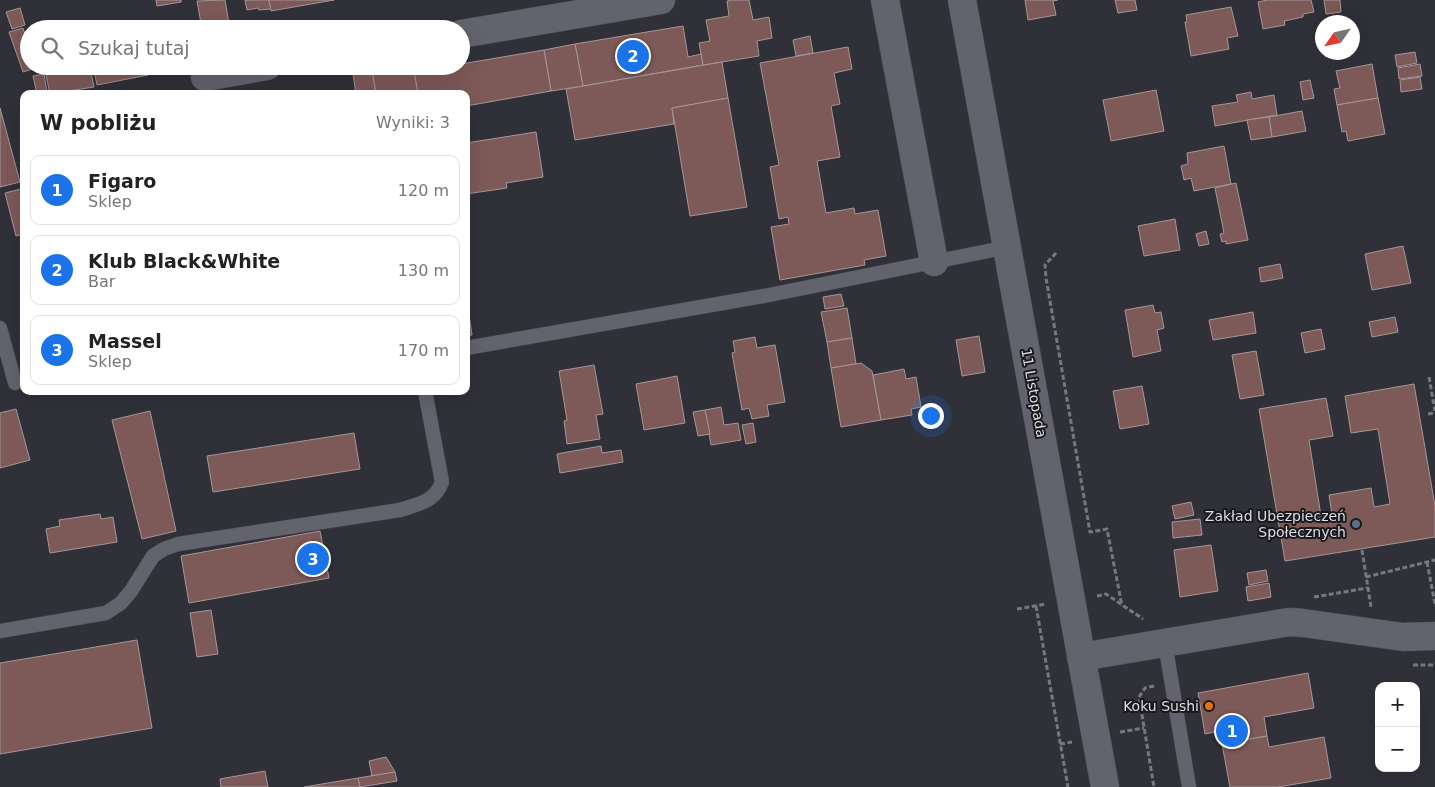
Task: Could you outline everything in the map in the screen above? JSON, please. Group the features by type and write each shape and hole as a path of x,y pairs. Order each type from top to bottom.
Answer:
{"street":[{"path":"470,32 661,0"},
{"path":"885,0 934,262"},
{"name":"11 Listopada","path":"962,0 1105,787"},
{"path":"205,77 216,75"},
{"path":"1081,657 1289,622 1402,637 1435,636"}],"lane":[{"path":"470,347 764,296 1008,247"},
{"path":"0,328 15,383"},
{"path":"0,631 106,613 121,603 131,591 153,556 164,549 178,544 400,510 427,501 434,497 442,482 426,395"},
{"path":"1165,643 1189,787"}],"path":[{"path":"1056,252 1046,265 1046,278 1090,532 1107,529 1122,606"},
{"path":"1428,414 1435,412 1429,377"},
{"path":"1362,550 1372,613"},
{"path":"1366,578 1435,560"},
{"path":"1427,562 1435,604"},
{"path":"1036,606 1068,787"},
{"path":"1411,665 1435,665"},
{"path":"1139,697 1154,787"}],"building":[{"path":"156,0 181,0 181,2 157,6"},
{"path":"225,0 228,20 200,20 197,1"},
{"path":"245,0 269,0 271,9 259,10 258,8 247,10"},
{"path":"269,0 334,0 271,11"},
{"path":"749,0 753,20 769,17 772,38 757,41 759,56 703,65 699,43 710,41 706,20 729,16 727,1"},
{"path":"1025,0 1058,0 1053,1 1056,15 1028,20"},
{"path":"1115,0 1135,0 1137,10 1118,13"},
{"path":"1267,0 1311,0 1314,12 1303,14 1303,17 1284,21 1285,25 1263,29 1258,2"},
{"path":"1324,0 1340,0 1341,12 1326,14"},
{"path":"1231,7 1238,36 1227,38 1229,49 1191,56 1185,22 1187,22 1186,15"},
{"path":"20,8 24,20 20,20 20,27 12,29 6,12"},
{"path":"683,26 688,57 701,54 703,65 583,86 575,44"},
{"path":"20,29 20,63 9,32"},
{"path":"810,36 813,53 796,56 793,40"},
{"path":"575,44 583,86 551,91 544,50"},
{"path":"848,47 852,69 834,73 840,104 831,106 840,157 817,161 826,213 854,208 855,214 878,210 886,256 864,260 865,265 780,280 771,227 789,224 788,217 779,219 770,167 779,165 760,63"},
{"path":"544,50 551,91 470,105 470,90 417,90 415,75 470,75 470,62"},
{"path":"1415,52 1417,63 1397,67 1395,55"},
{"path":"722,62 728,98 672,108 674,124 575,140 566,89"},
{"path":"1372,64 1378,98 1337,105 1334,89 1340,88 1336,71"},
{"path":"1420,64 1422,76 1399,79 1398,68"},
{"path":"44,75 47,90 36,90 33,76"},
{"path":"46,75 92,75 94,87 75,90 49,90"},
{"path":"95,75 148,75 97,85"},
{"path":"353,75 373,75 375,90 355,90"},
{"path":"373,75 415,75 417,90 375,90"},
{"path":"1420,77 1422,89 1401,92 1400,80"},
{"path":"1310,80 1314,98 1303,100 1300,82"},
{"path":"1156,90 1164,131 1111,141 1103,100"},
{"path":"1251,92 1252,99 1274,95 1277,115 1215,126 1212,106 1238,102 1236,95"},
{"path":"728,98 747,207 690,216 672,108"},
{"path":"1378,98 1385,134 1348,141 1346,131 1342,132 1337,105"},
{"path":"0,108 20,182 0,187"},
{"path":"1302,111 1306,131 1272,137 1269,117"},
{"path":"1269,117 1272,137 1251,140 1247,120"},
{"path":"536,132 543,177 506,183 507,188 470,193 470,142"},
{"path":"1224,146 1231,184 1194,191 1191,178 1184,180 1181,166 1188,164 1187,153"},
{"path":"1236,183 1248,240 1226,244 1226,241 1222,242 1220,234 1224,233 1215,188"},
{"path":"20,189 20,235 16,236 5,193"},
{"path":"1175,219 1180,250 1144,256 1138,226"},
{"path":"1206,231 1209,244 1199,246 1196,234"},
{"path":"1403,246 1411,283 1372,290 1365,254"},
{"path":"1280,264 1283,278 1261,282 1259,268"},
{"path":"841,294 844,306 825,309 823,297"},
{"path":"1153,305 1155,313 1161,312 1164,328 1157,330 1161,351 1133,357 1125,310"},
{"path":"847,308 852,338 827,342 821,312"},
{"path":"1253,312 1256,333 1213,340 1209,320"},
{"path":"1395,317 1398,332 1372,337 1369,322"},
{"path":"1321,329 1325,349 1305,353 1301,333"},
{"path":"979,336 985,372 962,376 956,340"},
{"path":"755,337 757,348 775,345 785,402 767,405 769,416 752,419 749,408 742,410 732,353 735,352 733,341"},
{"path":"852,338 856,364 831,368 827,342"},
{"path":"1256,351 1264,395 1240,399 1232,355"},
{"path":"861,363 872,371 881,420 841,427 831,368"},
{"path":"594,365 603,414 596,415 600,439 567,444 564,421 567,420 559,371"},
{"path":"904,369 906,379 916,377 921,407 911,409 912,415 881,420 873,375"},
{"path":"677,376 685,423 644,430 636,384"},
{"path":"1414,384 1435,506 1435,537 1285,561 1259,409 1326,398 1333,436 1309,440 1321,516 1332,514 1329,495 1371,488 1374,507 1390,504 1378,429 1351,433 1345,396"},
{"path":"1142,386 1149,424 1120,429 1113,391"},
{"path":"721,407 724,425 738,423 741,440 711,445 705,410"},
{"path":"16,409 30,460 0,468 0,413"},
{"path":"705,410 710,434 698,436 693,412"},
{"path":"150,411 176,531 142,539 112,420"},
{"path":"753,423 756,442 746,444 742,425"},
{"path":"354,433 360,469 213,492 207,456"},
{"path":"601,446 602,453 621,450 623,462 560,473 557,454"},
{"path":"1191,502 1194,515 1175,519 1172,506"},
{"path":"100,514 101,519 113,517 117,542 50,553 46,529 60,526 59,520"},
{"path":"1200,519 1202,535 1173,538 1172,522"},
{"path":"320,531 329,578 189,603 181,556"},
{"path":"1211,545 1218,591 1180,597 1174,550"},
{"path":"1266,570 1268,581 1249,585 1247,573"},
{"path":"1269,583 1271,597 1248,601 1246,587"},
{"path":"211,610 218,654 197,657 190,613"},
{"path":"137,640 152,728 0,754 0,663"},
{"path":"1308,673 1314,708 1264,717 1267,736 1227,743 1225,730 1205,734 1198,693"},
{"path":"1267,736 1269,747 1324,737 1331,778 1278,787 1230,787 1222,744"},
{"path":"386,757 395,772 372,776 369,761"},
{"path":"265,771 268,787 221,787 220,779"},
{"path":"395,772 397,781 360,787 358,778"},
{"path":"358,778 360,787 304,787"}],"place":[{"name":"Klub Black&White","path":"633,56"},
{"name":"Zakład Ubezpieczeń Społecznych","path":"1356,524"},
{"name":"Massel","path":"313,559"},
{"name":"Koku Sushi","path":"1209,706"},
{"name":"Figaro","path":"1232,731"}]}
